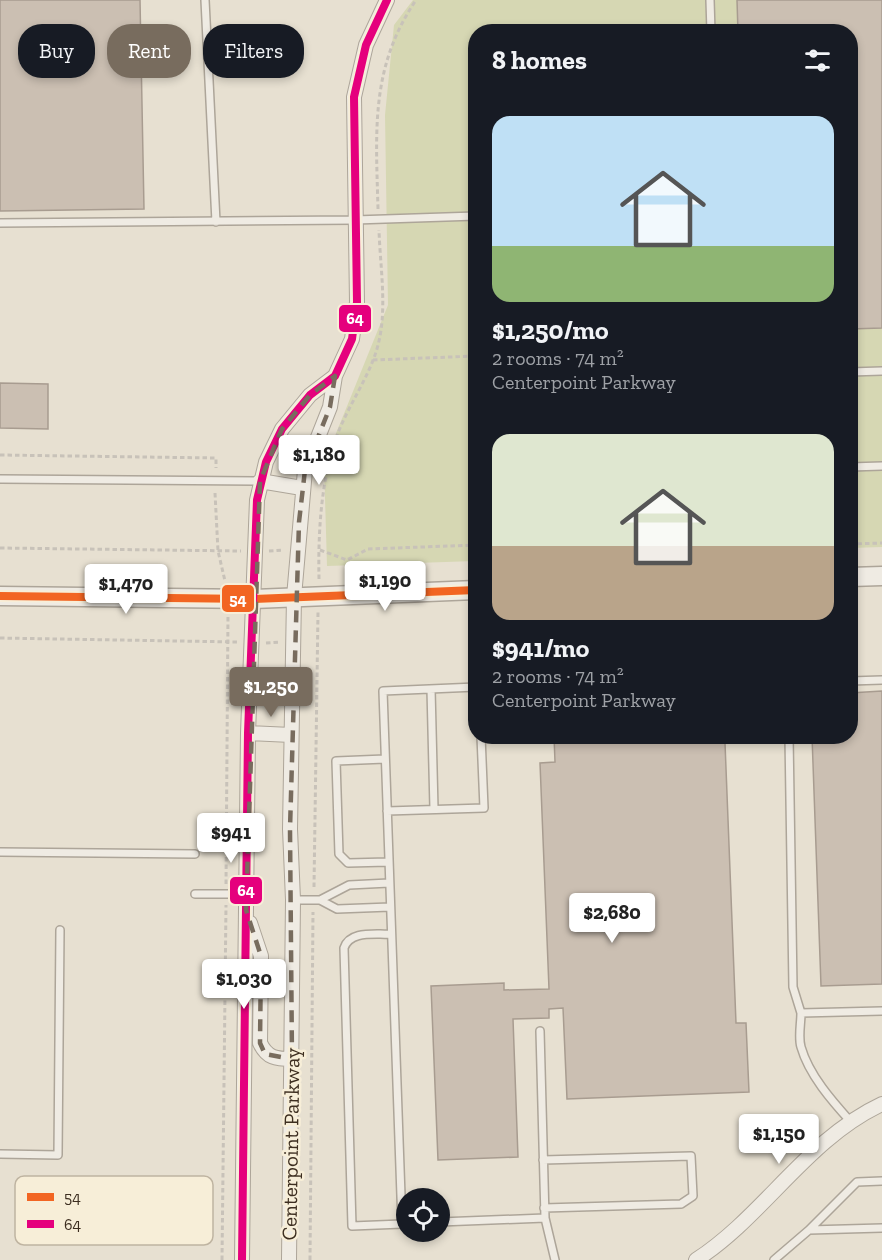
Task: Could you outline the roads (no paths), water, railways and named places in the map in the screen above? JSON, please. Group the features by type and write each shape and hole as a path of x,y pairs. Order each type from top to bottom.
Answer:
{"street":[{"name":"Centerpoint Parkway","path":"289,1260 293,900 290,829 292,642 302,488 314,445 330,407 335,376 348,349 356,318 352,126 355,87 366,45 387,0"},
{"name":"Centerpoint Parkway","path":"242,1260 248,733 254,551 260,481 266,462 282,429 310,394 335,376"},
{"path":"260,481 302,488"},
{"path":"858,577 882,576"},
{"path":"0,596 253,598 468,590"},
{"path":"248,733 291,735"},
{"path":"246,910 261,957 260,1043 265,1054 276,1059 292,1059"},
{"path":"696,1260 739,1228 812,1153 851,1122 882,1104"}],"lane":[{"path":"205,0 216,222"},
{"path":"710,0 711,24"},
{"path":"0,223 355,220 468,216"},
{"path":"858,372 882,371"},
{"path":"858,467 882,466"},
{"path":"0,479 260,481"},
{"path":"858,681 882,680"},
{"path":"402,1188 383,691 468,687"},
{"path":"430,689 434,809"},
{"path":"387,811 484,808 481,744"},
{"path":"789,744 793,987 801,1013 800,1045 830,1098 851,1122"},
{"path":"385,759 336,761 339,855 348,863 388,862"},
{"path":"0,852 195,854"},
{"path":"293,900 320,900 349,885 389,883"},
{"path":"195,894 246,894"},
{"path":"320,900 337,909 390,906"},
{"path":"0,1154 58,1155 60,930"},
{"path":"391,934 352,936 346,940 344,948 352,1226 396,1223"},
{"path":"801,1013 882,1011"},
{"path":"540,1031 544,1208 555,1260"},
{"path":"543,1160 691,1156 693,1197 681,1204 544,1208"},
{"path":"774,1260 809,1230 857,1182 882,1181"},
{"path":"450,1222 545,1218"},
{"path":"809,1230 882,1228"}]}
